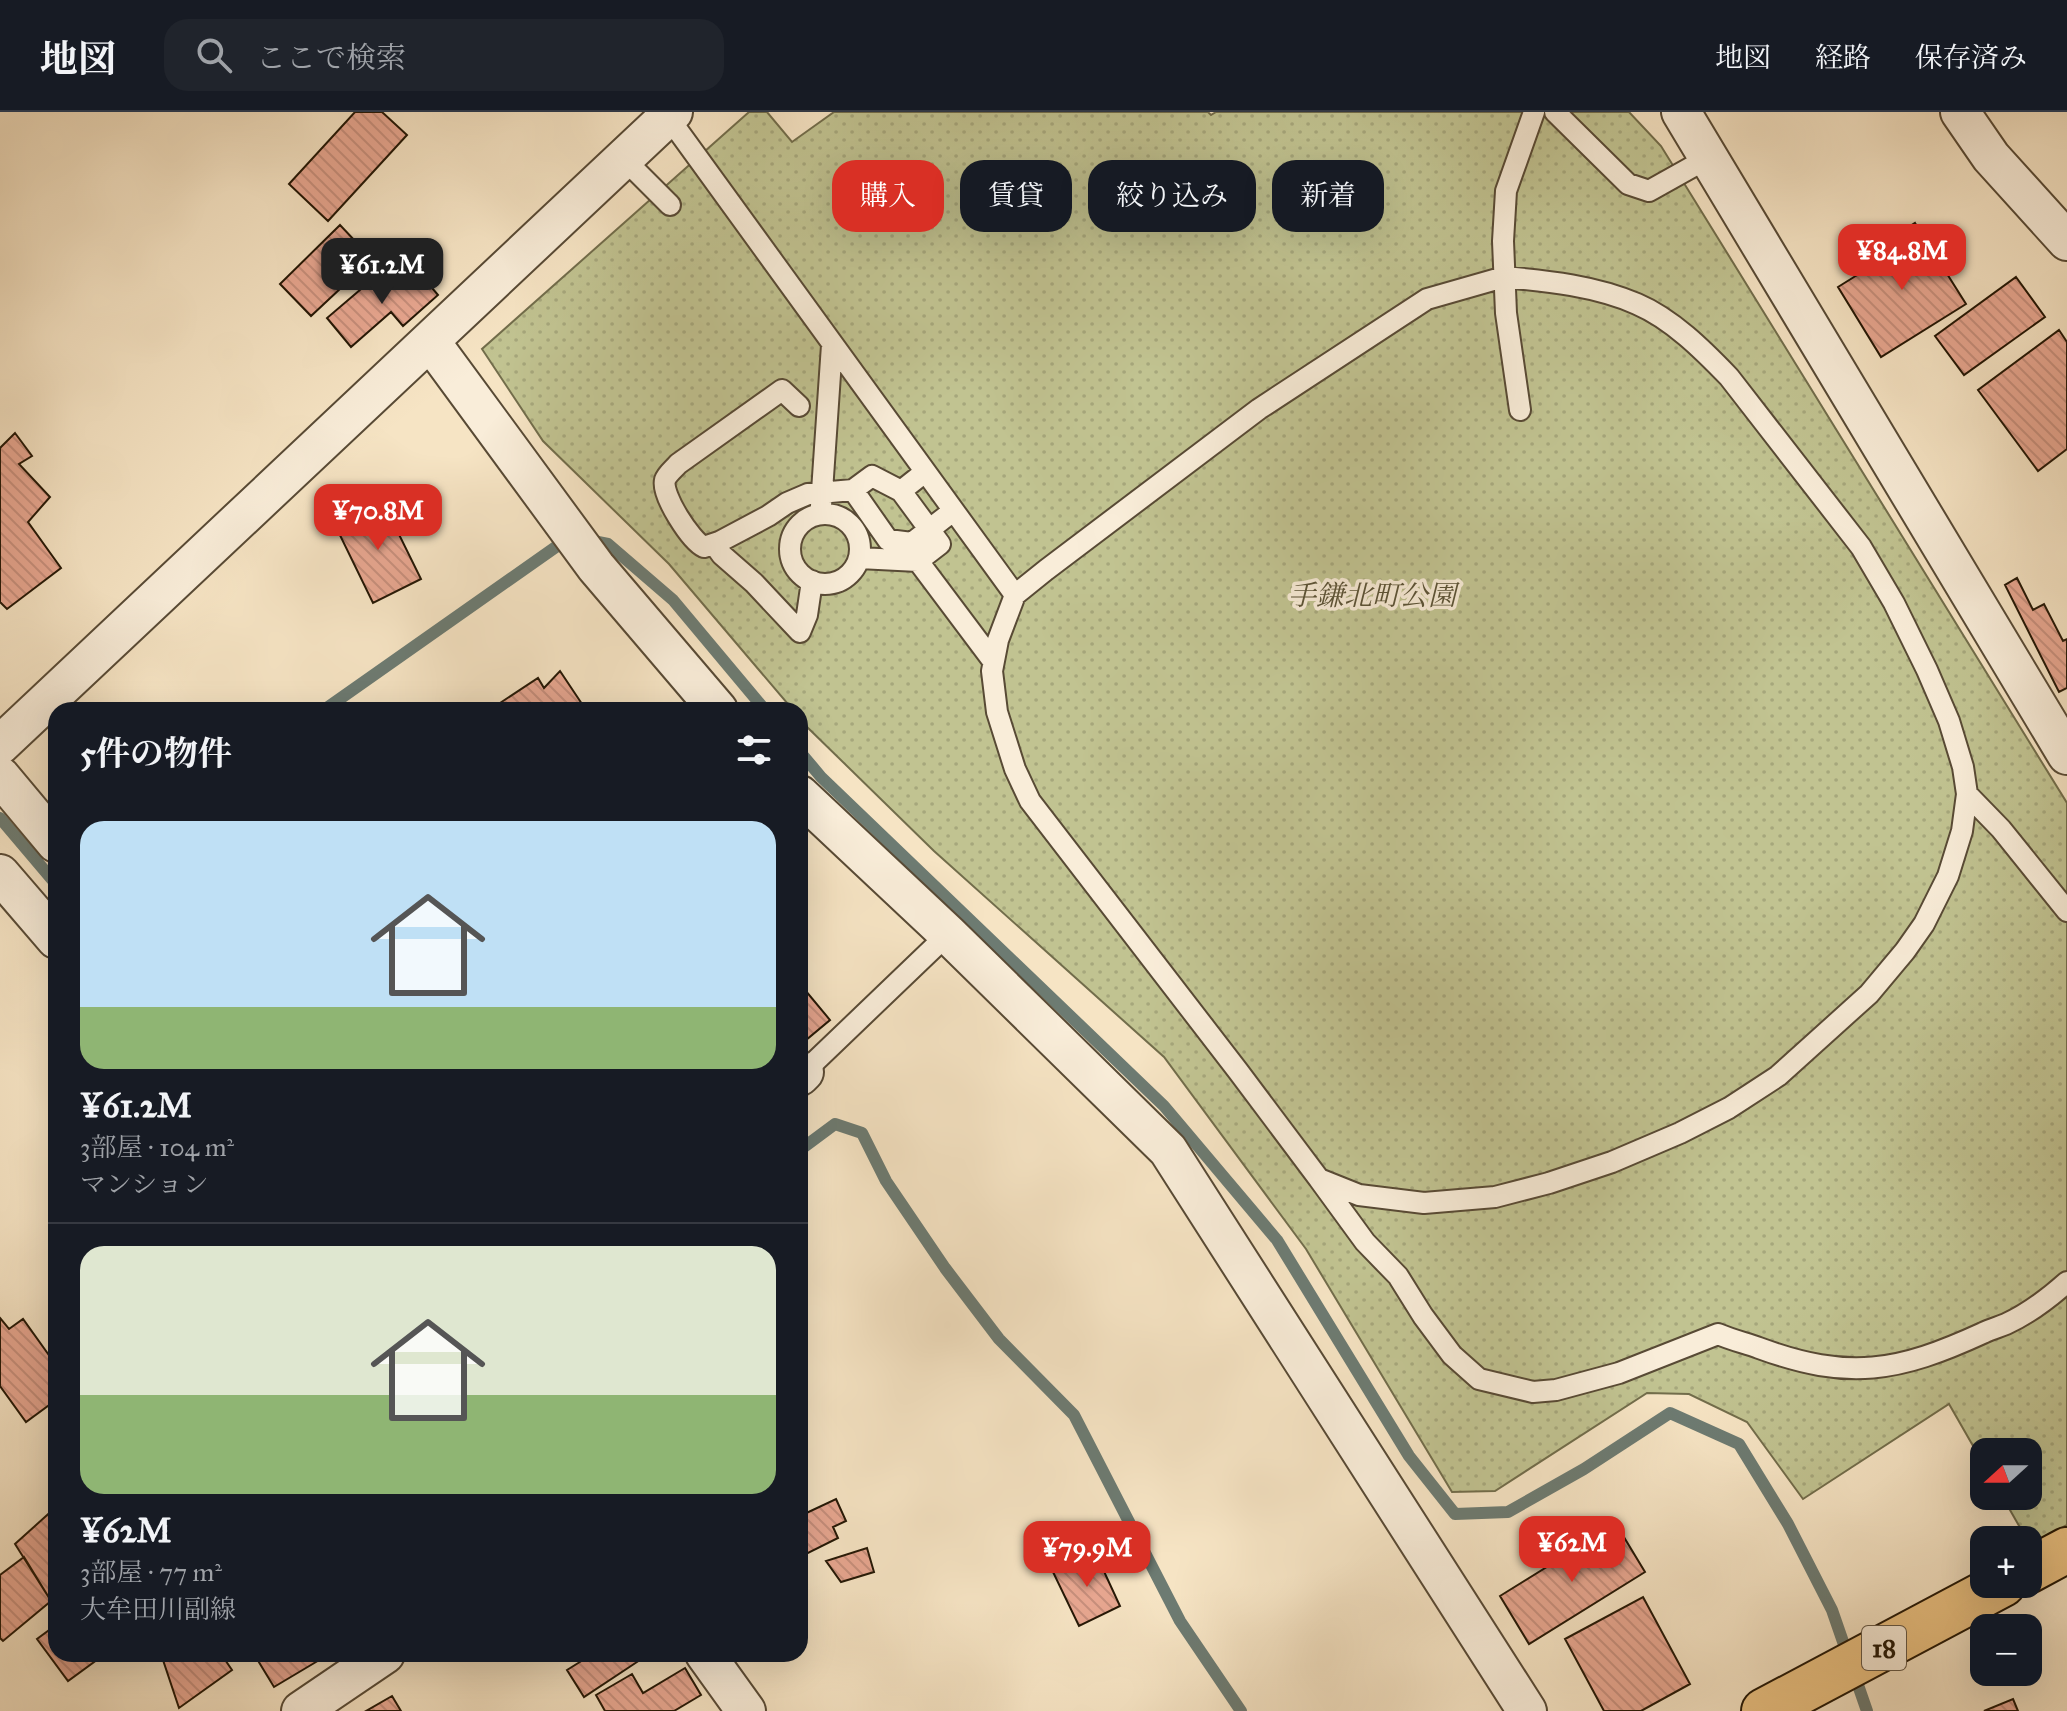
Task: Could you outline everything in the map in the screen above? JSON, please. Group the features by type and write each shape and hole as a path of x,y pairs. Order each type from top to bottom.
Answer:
{"main road":[{"path":"2042,1563 2067,1550"},
{"name":"18","path":"1764,1711 1977,1598"}],"street":[{"path":"1681,112 2067,755"},
{"path":"1960,112 1991,157 2067,241"},
{"path":"0,745 670,115"},
{"path":"430,341 596,567 711,702"},
{"path":"0,776 48,833"},
{"path":"808,803 948,934 1168,1150 1527,1711"},
{"path":"0,874 48,930"},
{"path":"301,1711 373,1662"},
{"path":"711,1662 746,1711"}],"lane":[{"path":"1520,410 1506,313 1503,241 1506,191 1534,112"},
{"path":"1555,112 1628,184 1649,191 1708,158"},
{"path":"670,115 832,345 1015,595"},
{"path":"624,159 670,205"},
{"path":"1319,1179 1359,1195 1424,1203 1495,1197 1612,1162 1729,1108 1778,1076 1869,994 1924,924 1948,876 1962,831 1967,794 1963,767 1949,721 1894,603 1861,547 1729,377 1708,356 1662,318 1636,303 1560,282 1504,277 1427,299 1259,409 1015,595 998,640 992,671 997,712 1015,769 1030,801 1365,1242 1398,1276 1452,1355 1479,1379 1533,1392 1556,1390 1619,1373 1718,1334 1792,1360 1836,1369 1869,1369 1907,1363 1955,1346 2008,1323 2065,1289"},
{"path":"820,514 832,345"},
{"path":"799,406 782,390 681,453 678,464 666,477 666,491 696,543 704,547 808,494 853,490 872,476 901,491 940,544 918,561 859,558"},
{"path":"901,491 925,472"},
{"path":"853,490 888,540 912,543 953,511"},
{"path":"820,514 831,514 851,525 860,546 859,558 846,577 824,584 802,575 791,556 793,534 809,518 820,514"},
{"path":"714,544 800,632 807,615 812,581"},
{"path":"918,561 993,661"},
{"path":"1967,794 2001,829 2067,911"},
{"path":"808,1068 948,934"}],"green space":[{"name":"手鎌北町公園","path":"749,112 767,112 792,142 834,112 1208,112 1211,115 1216,112 1629,112 1661,146 2067,803 2067,1525 2042,1539 2042,1526 2019,1526 2010,1510 2042,1510 2042,1438 1970,1438 1970,1441 1949,1404 1803,1499 1747,1422 1689,1394 1647,1393 1495,1491 1452,1492 1306,1249 1164,1057 934,851 808,728 808,702 786,702 669,564 543,441 482,349"}],"building":[{"path":"355,112 382,112 407,135 328,221 289,184"},
{"path":"1915,223 1966,304 1881,357 1838,287 1886,257 1879,246"},
{"path":"340,225 372,259 311,316 280,284"},
{"path":"414,267 438,295 403,326 391,312 351,347 327,318 374,278 385,291"},
{"path":"2016,277 2045,317 1964,375 1935,336"},
{"path":"2059,330 2067,342 2067,449 2038,471 1978,390"},
{"path":"15,433 32,456 19,464 50,497 28,522 61,568 7,609 0,602 0,448"},
{"path":"383,502 421,579 373,603 335,525"},
{"path":"2017,578 2033,610 2044,604 2063,641 2067,639 2067,688 2059,692 2005,585"},
{"path":"560,671 581,702 502,702 538,678 544,688"},
{"path":"808,994 830,1020 808,1038"},
{"path":"0,1318 9,1329 23,1319 48,1354 48,1406 26,1422 0,1386"},
{"path":"836,1499 846,1521 833,1527 838,1538 808,1553 808,1512"},
{"path":"48,1514 48,1596 15,1544"},
{"path":"1616,1524 1645,1572 1529,1644 1500,1596"},
{"path":"867,1548 874,1572 841,1582 826,1561"},
{"path":"1095,1552 1120,1606 1079,1626 1053,1572"},
{"path":"24,1557 48,1596 48,1604 3,1641 0,1638 0,1575"},
{"path":"1643,1597 1690,1684 1641,1711 1604,1711 1565,1639"},
{"path":"48,1631 48,1654 37,1639"},
{"path":"54,1662 94,1662 68,1681"},
{"path":"164,1662 226,1662 232,1670 179,1708"},
{"path":"259,1662 316,1662 274,1687"},
{"path":"580,1662 637,1662 584,1697 567,1670"},
{"path":"685,1668 701,1695 674,1711 605,1711 596,1695 632,1674 643,1693"},
{"path":"392,1696 401,1711 366,1711"},
{"path":"2013,1699 2018,1711 1984,1711"}],"waterway":[{"path":"335,702 570,537"},
{"path":"588,540 608,544 673,600 758,702"},
{"path":"808,762 1164,1106 1277,1240 1409,1456 1455,1514 1508,1512 1584,1469 1670,1413 1739,1444 1788,1524 1832,1610 1867,1711"},
{"path":"0,818 48,875"},
{"path":"808,1144 835,1124 862,1133 886,1181 945,1268 999,1339 1074,1415 1180,1621 1241,1711"}]}
